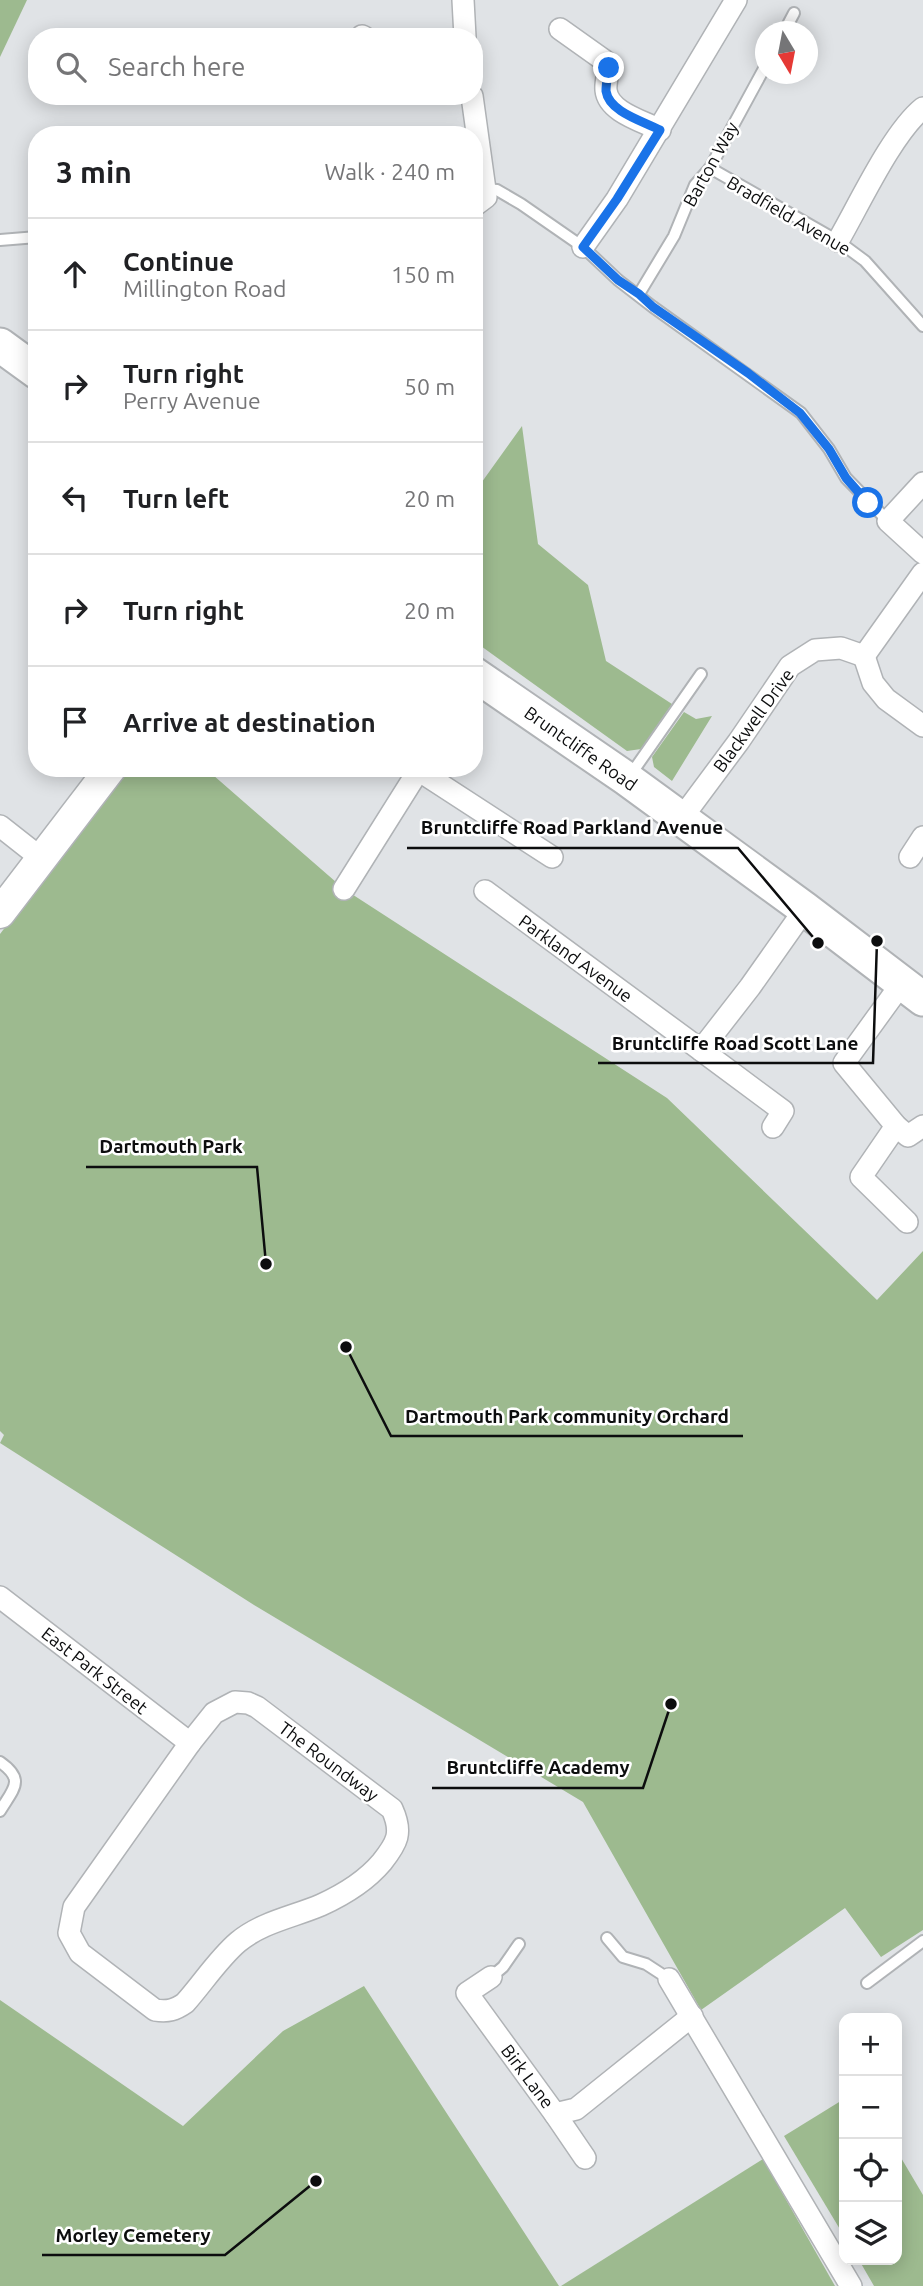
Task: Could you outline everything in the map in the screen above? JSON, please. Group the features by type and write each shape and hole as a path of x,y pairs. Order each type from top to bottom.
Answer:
{"main road":[{"path":"0,346 28,366"},
{"name":"Bruntcliffe Road","path":"483,685 627,779 912,991"}],"street":[{"path":"463,0 464,28"},
{"path":"583,247 660,130 736,0"},
{"path":"560,29 605,61 609,68 606,90 614,107 660,130"},
{"path":"473,105 474,126"},
{"path":"838,242 892,147 913,116 923,108"},
{"path":"923,483 888,521 923,553"},
{"path":"923,573 864,656 873,683 886,699 923,726"},
{"name":"Blackwell Drive","path":"681,819 790,666 815,650 841,648 864,656"},
{"path":"0,913 104,777"},
{"path":"344,889 414,777"},
{"path":"431,777 552,857"},
{"path":"0,826 42,859"},
{"path":"910,857 923,837"},
{"name":"Parkland Avenue","path":"485,891 783,1112"},
{"path":"701,1050 750,988 805,909"},
{"path":"912,991 844,1063 896,1126 908,1136 923,1126"},
{"path":"896,1126 860,1177 907,1222"},
{"name":"East Park Street","path":"0,1597 190,1743"},
{"name":"The Roundway","path":"236,1702 248,1703 257,1707 392,1809 398,1822 398,1835 393,1848 376,1869 351,1889 321,1905 266,1925 238,1942 185,2003 166,2012 148,2006 80,1953 69,1933 70,1921 74,1907 190,1743 214,1713 236,1702"},
{"name":"Birk Lane","path":"491,1978 467,1993 555,2114 576,2109 692,2016"},
{"path":"669,1979 851,2286"},
{"path":"555,2114 584,2158"}],"lane":[{"path":"790,21 794,13"},
{"name":"Barton Way","path":"639,294 674,236 695,185 710,168 755,83"},
{"name":"Bradfield Avenue","path":"710,168 838,242 865,261 923,326"},
{"path":"483,195 497,190 521,204 583,247 618,280 653,307 800,413 829,449 846,478 888,521"},
{"path":"0,240 28,238"},
{"path":"627,779 701,674"},
{"path":"0,1762 11,1770 16,1784 0,1811"},
{"path":"607,1938 623,1957 646,1964 669,1979"},
{"path":"867,1983 923,1941"},
{"path":"491,1978 503,1967 519,1944"}],"green space":[{"path":"0,0 27,0 0,57"},
{"path":"522,426 538,544 588,585 606,661 672,704 641,749 627,751 483,647 483,480"},
{"path":"684,712 696,719 712,716 672,781 654,767 652,757"},
{"path":"120,777 215,777 344,889 667,1098 877,1300 923,1251 923,1930 881,1957 845,1908 701,2010 583,1802 254,1605 0,1443 4,1435 0,1431 0,934"},
{"path":"364,1986 559,2286 0,2286 0,2000 183,2126 283,2031"},
{"path":"839,2102 839,2228 784,2136"},
{"path":"763,2159 835,2286 561,2286"},
{"path":"902,2159 923,2195 923,2286 874,2286 862,2265 902,2265"}],"place":[{"name":"Bruntcliffe Road Scott Lane","path":"877,941"},
{"name":"Bruntcliffe Road Parkland Avenue","path":"818,943"},
{"name":"Dartmouth Park","path":"266,1264"},
{"name":"Dartmouth Park community Orchard","path":"346,1347"},
{"name":"Bruntcliffe Academy","path":"671,1704"},
{"name":"Morley Cemetery","path":"316,2181"}],"route":[{"path":"609,68 606,90 614,107 660,130 583,247 618,280 653,307 800,413 829,449 846,478 868,503"}]}
